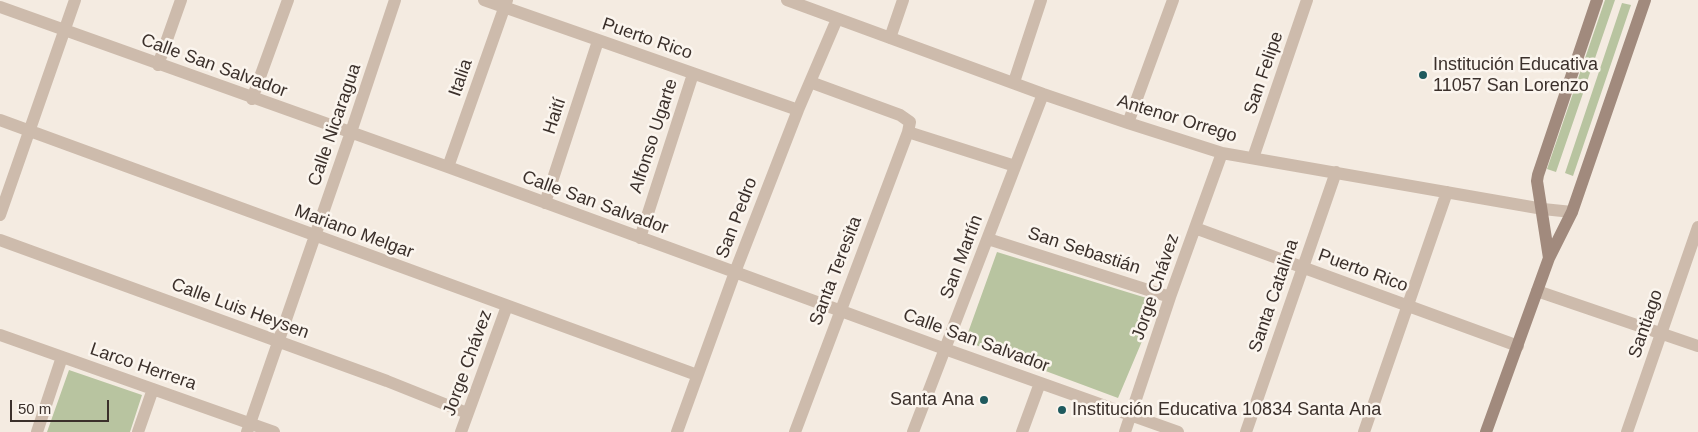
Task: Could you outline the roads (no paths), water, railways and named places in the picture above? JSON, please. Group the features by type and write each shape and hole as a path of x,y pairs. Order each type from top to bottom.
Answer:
{"street":[{"path":"0,215 75,0"},
{"path":"158,65 181,0"},
{"path":"252,98 288,0"},
{"name":"Calle Nicaragua","path":"249,428 395,0"},
{"name":"Puerto Rico","path":"484,0 506,4 598,41 798,110"},
{"name":"Antenor Orrego","path":"787,0 1043,94 1222,153 1543,209 1572,212"},
{"path":"890,38 903,0"},
{"path":"1014,82 1041,0"},
{"path":"1128,123 1173,0"},
{"name":"San Felipe","path":"1253,158 1307,0"},
{"path":"1549,258 1543,209 1537,181 1538,175 1597,0"},
{"path":"1486,432 1549,258 1572,212 1645,0"},
{"name":"Italia","path":"448,167 506,4"},
{"name":"Calle San Salvador","path":"0,8 351,132 945,350 1178,432"},
{"name":"San Pedro","path":"677,432 735,272 798,110 837,19"},
{"name":"Haití","path":"545,203 598,41"},
{"name":"Alfonso Ugarte","path":"640,238 693,74"},
{"path":"810,82 900,114 909,127 1015,166"},
{"name":"San Martín","path":"913,432 1043,94"},
{"name":"Mariano Melgar","path":"0,120 697,375"},
{"name":"Santa Teresita","path":"795,432 909,127"},
{"name":"Jorge Chávez","path":"1124,432 1222,153"},
{"name":"Santa Catalina","path":"1246,432 1336,172"},
{"path":"1364,432 1447,192"},
{"name":"Santiago","path":"1627,432 1698,227"},
{"name":"Puerto Rico","path":"1195,228 1518,346"},
{"name":"San Sebastián","path":"988,239 1170,297"},
{"name":"Calle Luis Heysen","path":"0,240 467,413"},
{"path":"1537,291 1698,346"},
{"name":"Jorge Chávez","path":"461,432 507,306"},
{"name":"Larco Herrera","path":"0,335 153,389 249,428 274,432"},
{"path":"37,432 62,357"},
{"path":"1022,432 1040,383"},
{"path":"138,432 153,389"}],"place":[{"name":"Institución Educativa 11057 San Lorenzo","path":"1423,75"},
{"name":"Santa Ana","path":"984,400"},
{"name":"Institución Educativa 10834 Santa Ana","path":"1062,410"}]}
